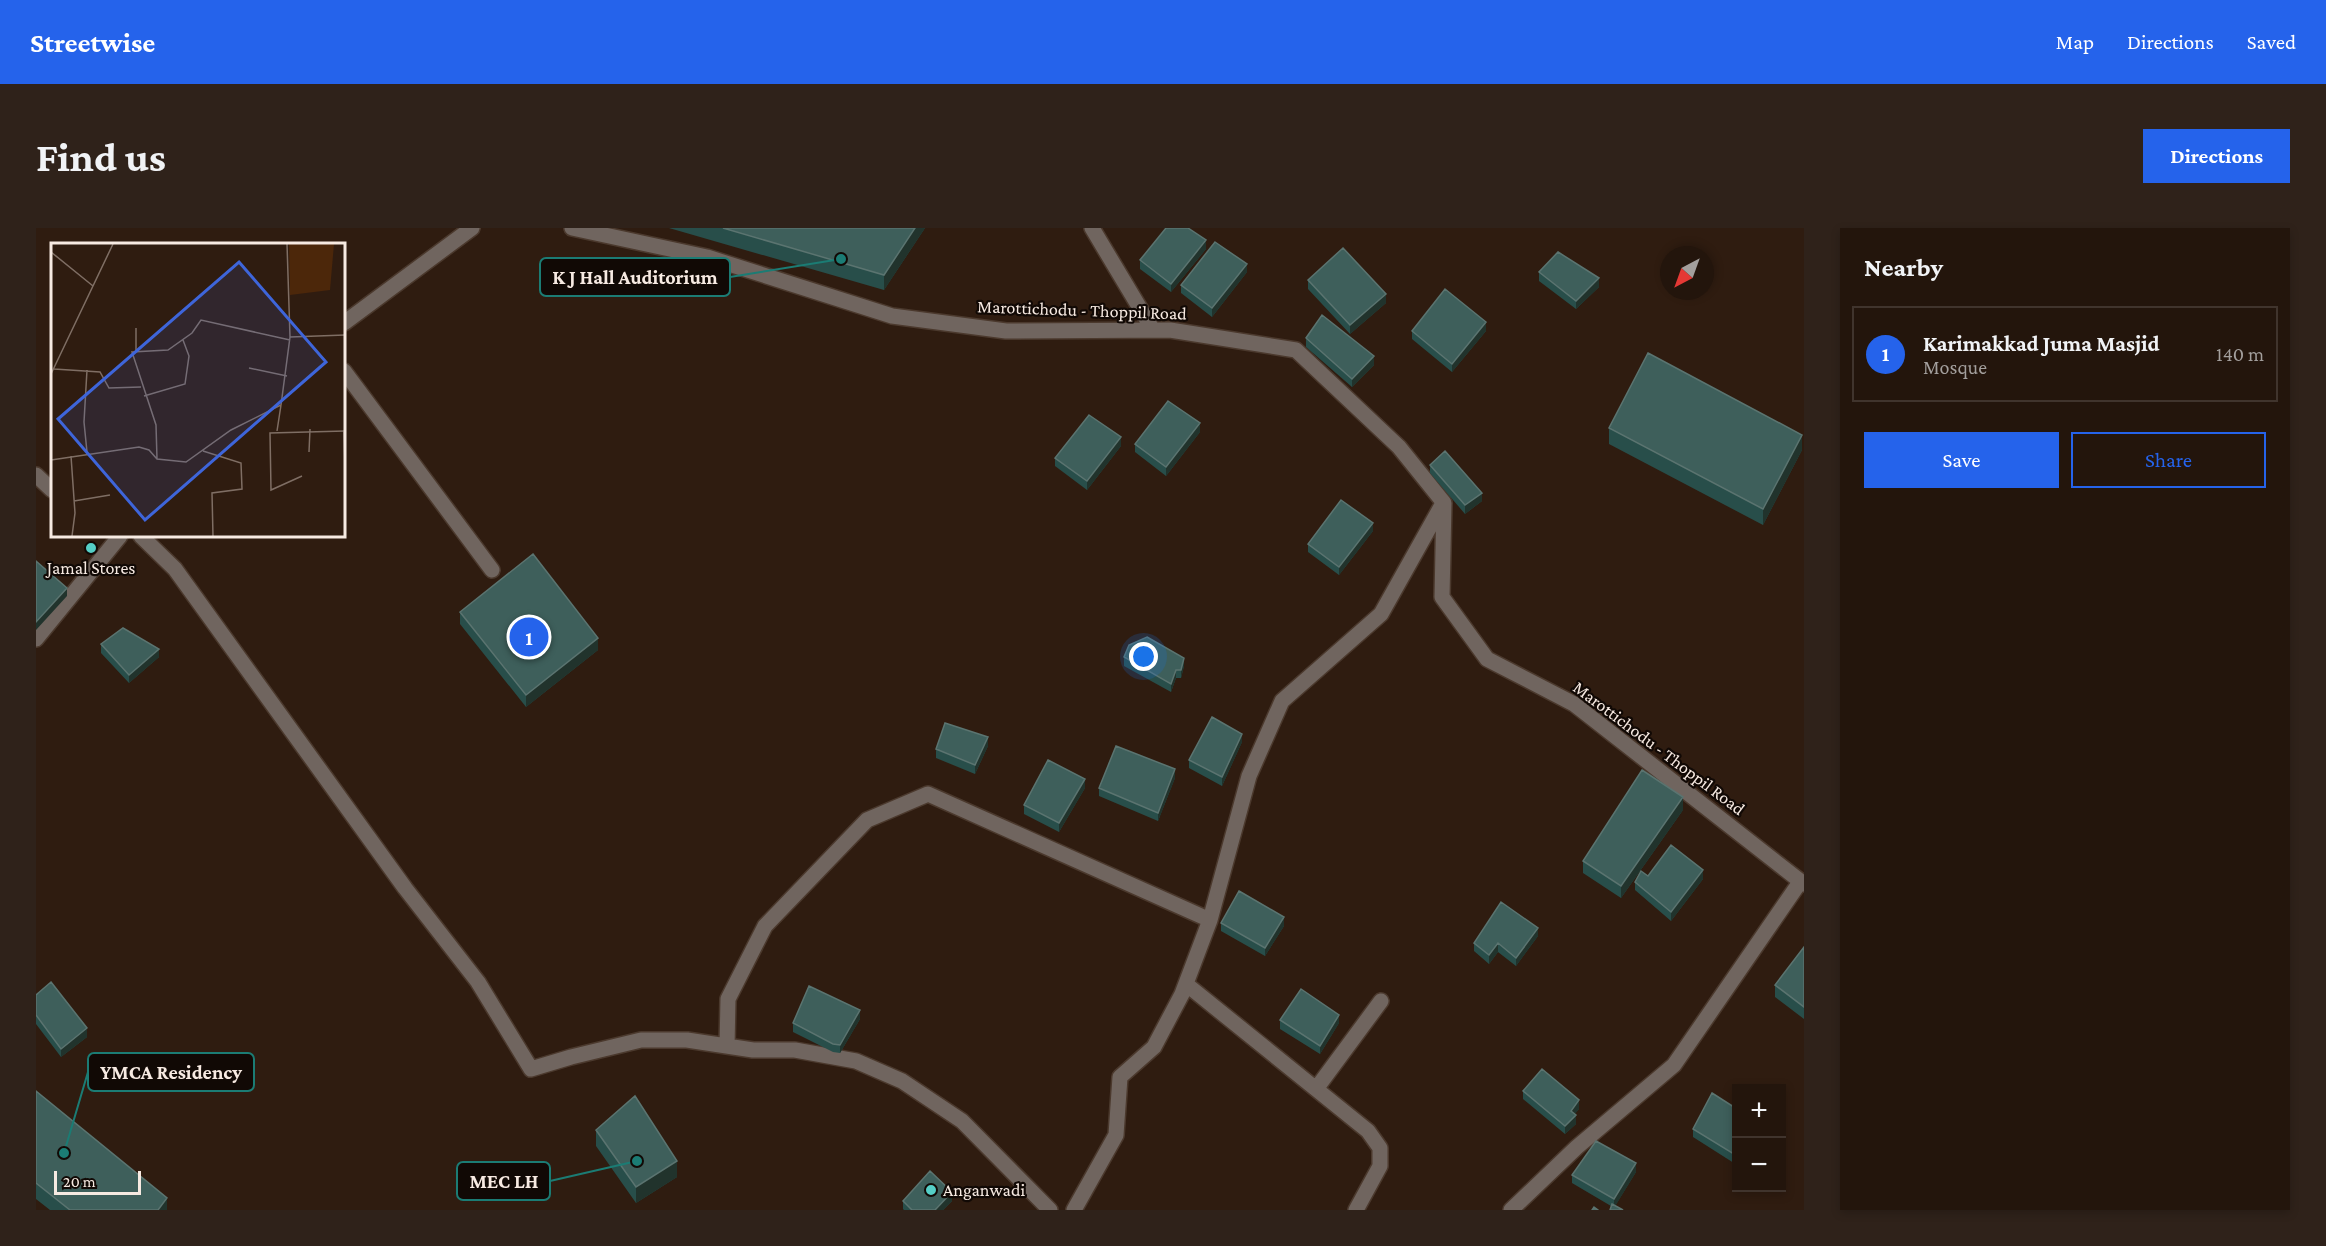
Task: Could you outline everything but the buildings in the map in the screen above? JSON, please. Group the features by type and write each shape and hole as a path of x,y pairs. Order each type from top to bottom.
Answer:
{"street":[{"path":"345,322 472,228"},
{"name":"Marottichodu - Thoppil Road","path":"572,228 707,257 892,316 1006,331 1170,330 1296,350 1399,447 1443,504 1442,597 1487,659 1574,704 1802,883"},
{"path":"1092,228 1153,330"},
{"path":"345,372 492,570"},
{"path":"36,475 51,489"},
{"path":"1074,1210 1116,1135 1120,1077 1154,1047 1186,984 1210,920 1249,776 1282,701 1381,614 1443,504"},
{"path":"142,537 175,569 405,888 478,982 531,1069 641,1040 687,1040 753,1050 795,1050 856,1061 902,1081 962,1121 1046,1208"},
{"path":"36,639 113,538"},
{"path":"727,1046 728,999 765,926 867,820 928,794 1210,920"},
{"path":"1511,1210 1577,1147 1674,1065 1802,883"},
{"path":"1186,984 1368,1131 1380,1149 1380,1166 1356,1210"},
{"path":"1316,1089 1381,1001"}],"place":[{"name":"K J Hall Auditorium","path":"841,259"},
{"name":"Jamal Stores","path":"91,548"},
{"name":"Karimakkad Juma Masjid","path":"529,637"},
{"name":"YMCA Residency","path":"64,1153"},
{"name":"MEC LH","path":"637,1161"},
{"name":"Anganwadi","path":"931,1190"}]}
